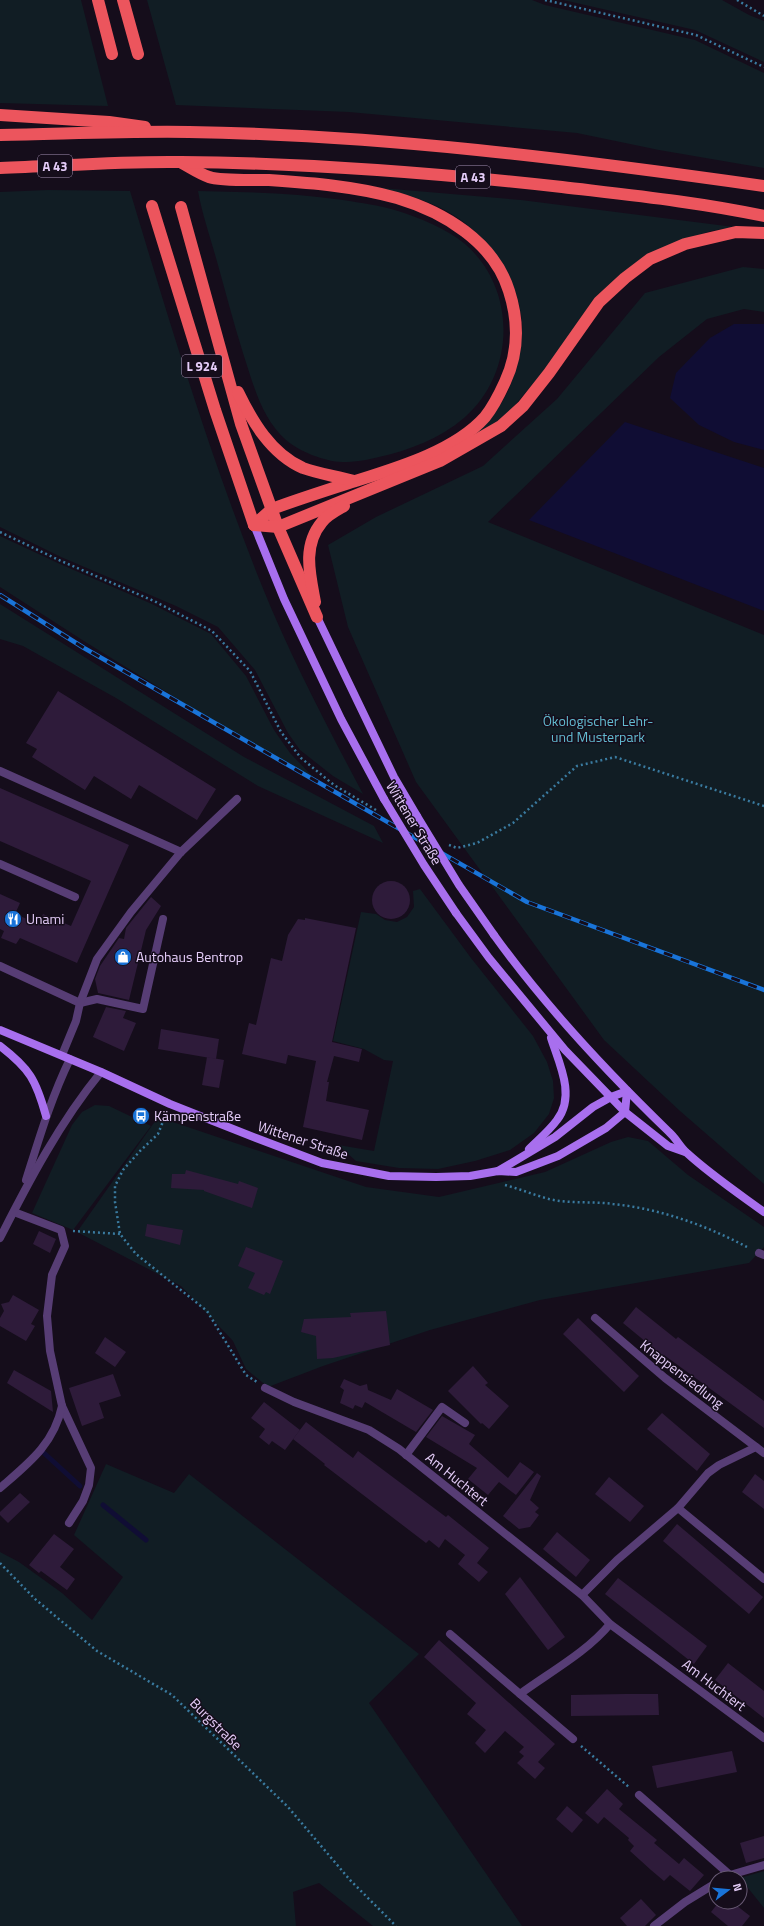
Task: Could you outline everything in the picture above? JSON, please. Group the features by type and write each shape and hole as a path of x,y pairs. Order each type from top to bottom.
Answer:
{"highway":[{"path":"98,0 112,54"},
{"path":"123,0 138,54"},
{"path":"0,115 109,122 188,132"},
{"name":"A 43","path":"0,135 188,132 346,139 498,152 640,168 764,186"},
{"path":"179,162 210,177 324,185 396,198 426,208 451,222 475,240 489,254 500,271 514,308 516,340 510,372 502,389 484,417 453,442 429,454 272,509 254,525"},
{"name":"A 43","path":"0,168 179,162 308,166 474,177 626,194 738,210 764,216"},
{"name":"L 924","path":"152,206 254,525"},
{"name":"L 924","path":"181,207 241,424 278,527 317,617"},
{"path":"254,525 278,527 440,461 501,426 523,406 599,302 625,278 650,259 686,244 730,234 764,233"},
{"path":"223,362 250,416 264,437 283,455 302,467 354,481"},
{"path":"317,617 308,559 311,540 322,521 360,494"}],"main road":[{"name":"Wittener Straße","path":"254,525 284,599 341,719 384,799 456,913 489,958 550,1035 625,1112 668,1146 685,1152"},
{"name":"Wittener Straße","path":"317,617 391,770 417,816 460,885 494,935 548,1004 627,1090 674,1137 685,1152 715,1177 764,1212"},
{"name":"Wittener Straße","path":"0,1030 101,1072 170,1104 322,1163 389,1176 470,1176 498,1170 516,1172 558,1156 606,1128 625,1112"},
{"name":"L 924","path":"521,1156 558,1120 563,1107 565,1080 550,1035"},
{"path":"0,1046 19,1061 36,1084 46,1116"},
{"name":"Wittener Straße","path":"498,1170 555,1137 593,1107 627,1090"},
{"path":"625,1112 627,1090"}],"street":[{"path":"0,771 182,852"},
{"path":"0,1238 23,1192 66,1057 80,1003 97,959 130,912 182,852 237,799"},
{"path":"0,864 75,897"},
{"path":"0,966 80,1003 97,999 143,1010 163,919"},
{"path":"23,1192 78,1103 101,1072"},
{"path":"14,1212 61,1230 65,1246 52,1275 46,1316 50,1351 62,1406 91,1468 89,1485 83,1501 69,1523"},
{"name":"Knappensiedlung","path":"595,1318 665,1378 764,1453"},
{"name":"Am Huchtert","path":"266,1388 294,1402 369,1430 406,1455 582,1595 610,1624 764,1738"},
{"path":"0,1488 49,1442 59,1422 62,1406"},
{"path":"406,1455 442,1407 465,1424"},
{"path":"582,1595 617,1560 678,1508 708,1473 719,1465 756,1447"},
{"path":"678,1508 764,1579"},
{"path":"520,1694 589,1645 610,1624"},
{"path":"450,1634 573,1739"},
{"path":"639,1795 720,1870"},
{"path":"747,1870 764,1865"},
{"path":"654,1926 684,1902 708,1888"}],"path":[{"path":"545,0 696,35 764,67"},
{"path":"737,0 764,16"},
{"path":"0,532 61,562 154,601 212,631 250,672 281,732 301,758 334,785 379,812"},
{"path":"443,843 457,848 477,843 513,823 577,766 615,757 764,806"},
{"path":"170,1104 158,1134 123,1170 115,1186 120,1234 136,1254 207,1311 246,1375 266,1388"},
{"path":"503,1184 550,1199 614,1204 687,1220 716,1231 761,1254"},
{"path":"61,1230 120,1234"},
{"name":"Burgstraße","path":"0,1563 35,1599 97,1650 172,1695 288,1808 350,1880 396,1926"},
{"path":"573,1739 639,1795"}],"green space":[{"path":"0,0 81,0 108,106 0,103"},
{"path":"147,0 532,0 545,5 695,40 764,73 764,168 659,150 577,133 349,112 176,105"},
{"path":"563,0 722,0 749,15 764,21 764,62 695,30"},
{"path":"381,188 521,200 734,227 711,231 685,239 649,256 544,371 509,412 487,429 465,440 499,406 506,396 513,379 522,337 522,322 515,291 491,248 468,225 437,206"},
{"path":"48,190 130,191 160,291 208,439 243,537 273,613 297,666 363,794 333,776 300,750 288,733 255,670 218,627 176,606 61,557 0,527 0,192"},
{"path":"198,191 288,194 370,204 391,209 433,224 465,244 482,263 494,284 501,307 504,331 501,355 493,378 481,399 464,418 445,432 424,443 375,458 351,462 335,462 312,455 291,444 277,431 270,421 254,388 232,317"},
{"name":"Ökologischer Lehr- und Musterpark","path":"743,267 764,269 764,312 744,309 707,319 659,357 488,522 764,635 764,1184 680,1111 604,1040 416,782 348,627 328,545 376,517 483,466 557,399 645,293"},
{"path":"0,536 152,604 211,634 246,676 274,730 290,753 319,783 252,745 87,643 0,587"},
{"path":"0,604 244,757 374,826 383,843 258,786 116,698 23,646 0,639"},
{"path":"420,889 471,958 533,1036 547,1062 553,1081 554,1098 549,1114 534,1133 510,1150 475,1161 438,1169 399,1168 356,1161 338,1145 374,1151 393,1061 384,1060 364,1049 333,1041 361,912 376,914 385,920 397,922 407,917 414,907 413,891"},
{"path":"95,1105 109,1106 151,1126 73,1230 32,1213 72,1125 82,1112"},
{"path":"158,1117 366,1187 439,1197 545,1172 611,1142 628,1137 648,1141 688,1175 764,1227 764,1247 749,1263 540,1300 430,1330 323,1366 268,1387 246,1369 233,1341 181,1286 77,1232"},
{"path":"106,1464 174,1493 189,1474 419,1654 369,1703 522,1926 373,1926 319,1883 293,1892 296,1926 0,1926 0,1552 19,1562 62,1593 92,1620 123,1577 74,1535"},
{"path":"764,1871 764,1908 748,1888 748,1876"}],"shaded area":[{"path":"734,324 764,324 764,450 734,442 699,425 670,398 676,373 710,338"},
{"path":"625,422 764,468 764,611 529,520"}],"building":[{"path":"58,691 216,789 197,820 139,785 131,799 94,776 85,790 32,757 37,749 26,743"},
{"path":"0,788 129,845 77,963 20,938 16,944 1,938 4,931 0,929 0,894 20,903 15,914 39,924 43,914 71,926 91,881 0,841"},
{"path":"391,881 401,884 407,890 410,900 407,910 401,916 391,919 381,916 375,910 372,900 375,890 381,884"},
{"name":"Autohaus Bentrop","path":"151,897 161,906 146,930 129,1000 98,993 95,979 100,966 119,938 124,939 126,928"},
{"path":"305,918 356,928 332,1042 362,1049 359,1062 334,1056 327,1082 329,1082 326,1101 369,1110 362,1140 303,1127 316,1061 288,1055 286,1064 242,1054 249,1023 256,1025 271,958 282,961 288,935 298,919 305,920"},
{"path":"106,1007 126,1011 123,1018 136,1023 124,1051 93,1037"},
{"path":"161,1029 219,1039 216,1059 158,1049"},
{"path":"207,1057 224,1060 219,1088 202,1085"},
{"path":"186,1170 238,1184 239,1181 258,1188 252,1208 204,1190 171,1188 172,1174 185,1174"},
{"path":"147,1224 183,1230 180,1245 145,1236"},
{"path":"39,1231 56,1239 50,1253 33,1244"},
{"path":"246,1247 283,1261 270,1294 266,1292 264,1295 248,1288 255,1273 238,1266"},
{"path":"13,1295 39,1310 31,1324 35,1326 26,1341 0,1326 0,1318 4,1311 1,1304 9,1302"},
{"path":"636,1307 676,1339 678,1337 764,1401 764,1428 664,1355 663,1356 623,1323"},
{"path":"386,1311 390,1345 333,1358 317,1359 316,1336 301,1332 304,1319 351,1317 350,1313"},
{"path":"578,1318 639,1376 624,1392 563,1334"},
{"path":"105,1337 126,1352 115,1367 95,1353"},
{"path":"473,1366 488,1383 485,1385 509,1406 489,1429 482,1423 481,1424 448,1391"},
{"path":"14,1370 51,1391 53,1412 7,1383"},
{"path":"113,1374 121,1396 99,1403 104,1418 82,1426 69,1388"},
{"path":"344,1379 360,1386 367,1384 368,1390 391,1400 397,1389 433,1410 416,1432 365,1402 362,1408 355,1405 353,1409 340,1403 344,1390 340,1387"},
{"path":"264,1402 300,1430 285,1450 272,1441 269,1445 259,1437 265,1429 251,1418"},
{"path":"662,1413 710,1454 697,1471 647,1429"},
{"path":"442,1416 475,1435 469,1444 508,1478 520,1462 534,1472 516,1495 499,1482 488,1495 468,1479 477,1468 426,1437"},
{"path":"306,1422 353,1458 358,1451 446,1517 448,1515 489,1548 477,1563 488,1572 479,1582 458,1564 465,1555 445,1539 439,1548 429,1540 426,1543 324,1465 325,1464 293,1439"},
{"path":"537,1473 541,1476 530,1500 539,1508 535,1512 539,1515 530,1527 519,1529 503,1516"},
{"path":"755,1474 764,1481 764,1509 742,1492"},
{"path":"609,1477 644,1506 630,1522 595,1494"},
{"path":"20,1493 30,1502 8,1523 0,1515 0,1512"},
{"path":"677,1524 763,1597 749,1614 663,1541"},
{"path":"557,1532 590,1560 576,1577 543,1549"},
{"path":"54,1534 74,1549 60,1567 75,1579 67,1590 41,1571 39,1573 29,1565"},
{"path":"520,1577 565,1637 548,1650 505,1594"},
{"path":"618,1578 707,1646 694,1664 605,1594"},
{"path":"439,1640 555,1744 538,1762 545,1768 535,1779 517,1763 524,1756 519,1752 524,1747 505,1731 485,1753 475,1743 486,1730 467,1714 476,1703 424,1657"},
{"path":"728,1663 764,1691 764,1718 715,1680"},
{"path":"658,1694 659,1715 571,1716 571,1695"},
{"path":"732,1751 737,1772 657,1788 652,1766"},
{"path":"607,1789 623,1804 619,1809 657,1840 654,1843 679,1864 684,1858 704,1875 690,1891 670,1875 664,1881 651,1870 630,1851 634,1846 628,1840 629,1838 604,1817 598,1824 585,1813"},
{"path":"567,1806 583,1820 572,1833 556,1819"},
{"path":"764,1836 764,1858 746,1863 740,1843"},
{"path":"641,1899 656,1915 645,1926 627,1926 620,1918"},
{"path":"713,1910 742,1910 750,1916 742,1926 728,1926 711,1912"}],"waterway":[{"path":"44,1453 80,1486"},
{"path":"103,1505 146,1540"}],"railway":[{"path":"0,595 84,648 527,902 764,990"}],"place":[{"name":"Unami","path":"13,919"},
{"name":"Autohaus Bentrop","path":"123,957"},
{"name":"Kämpenstraße","path":"141,1116"}]}
